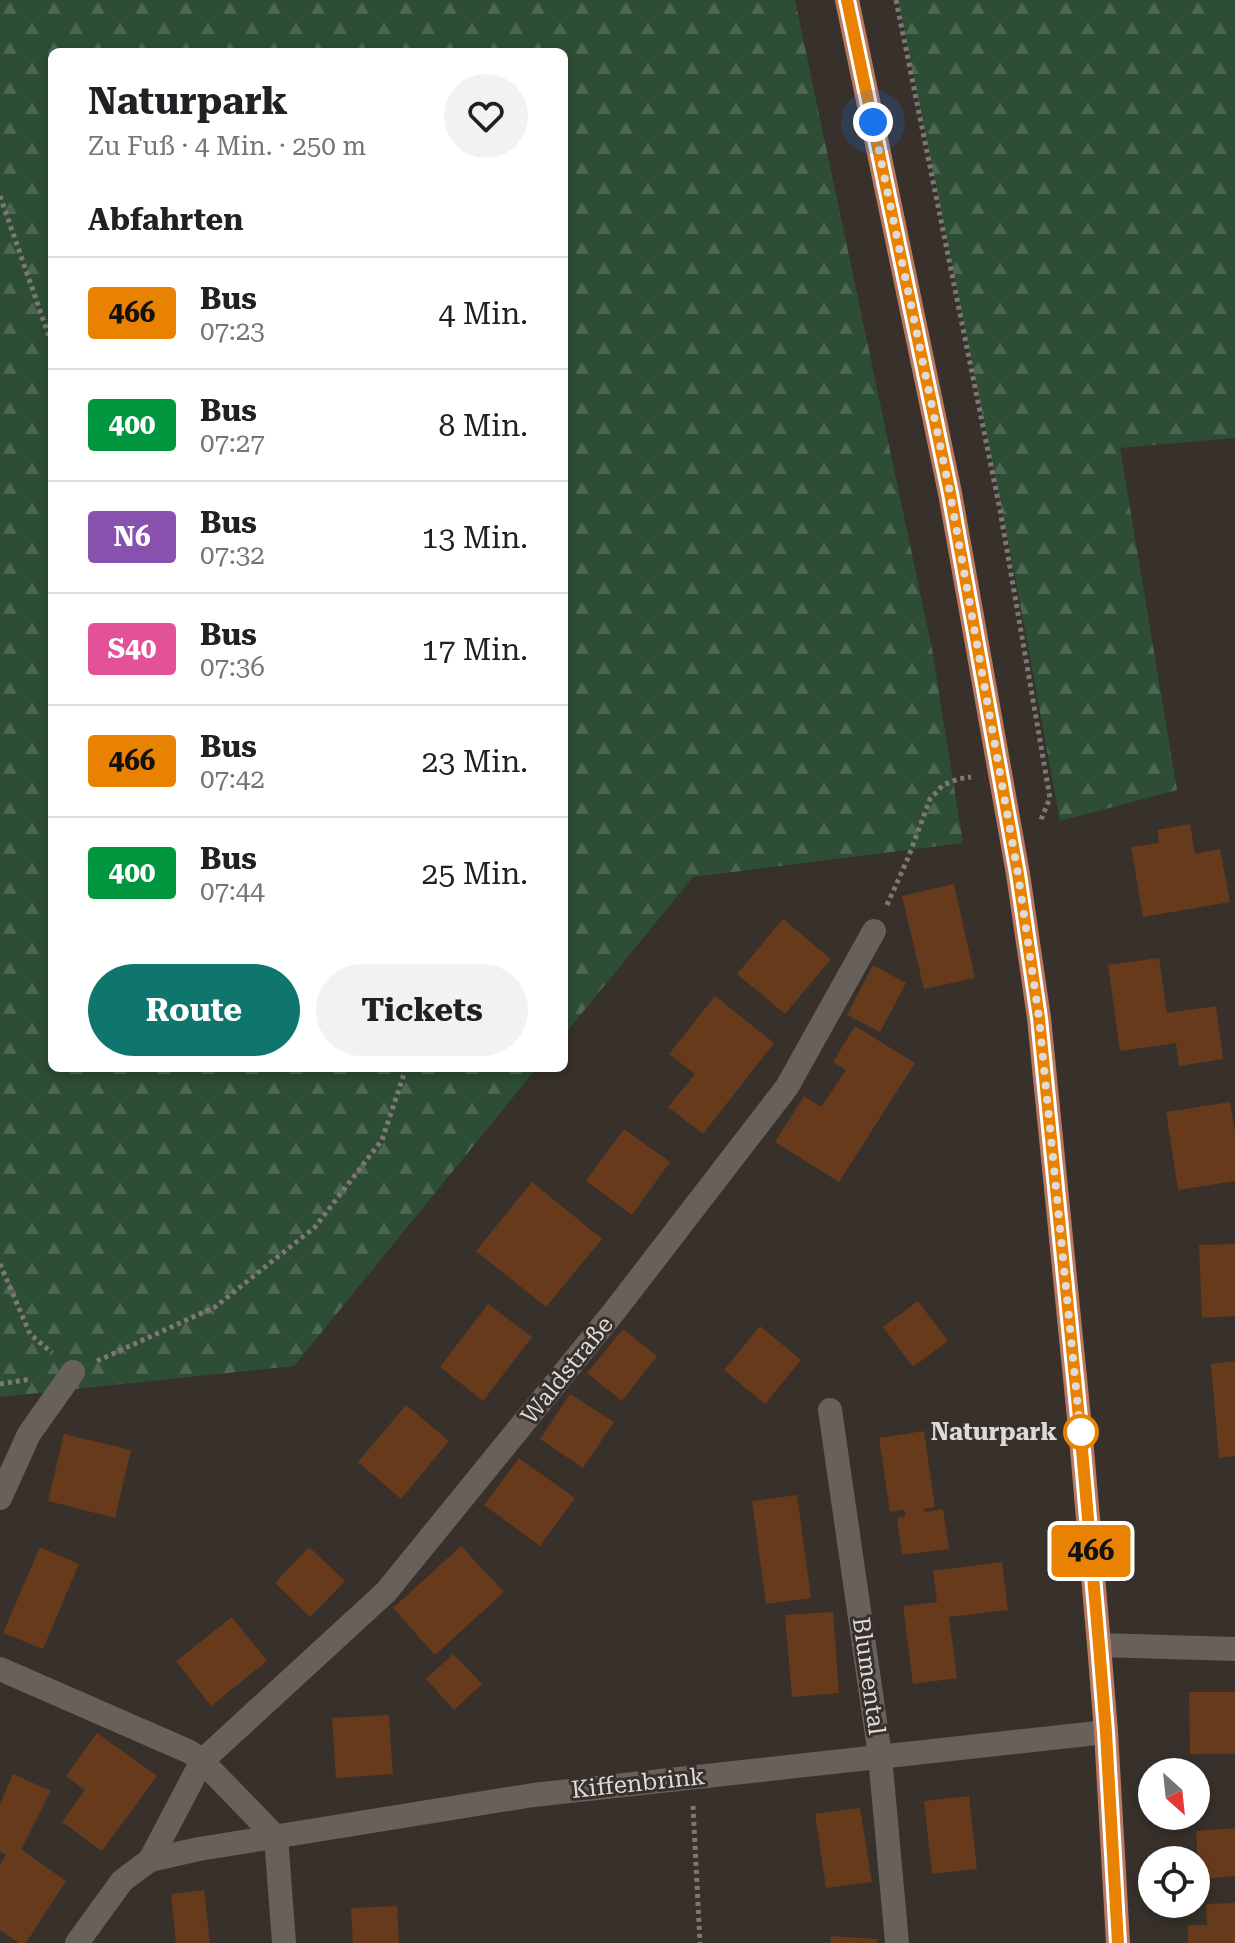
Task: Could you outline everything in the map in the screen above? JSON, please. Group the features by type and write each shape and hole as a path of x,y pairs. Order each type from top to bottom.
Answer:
{"main road":[{"path":"847,0 944,459 1018,874 1039,1018 1099,1645 1118,1943"}],"street":[{"name":"Waldstraße","path":"150,1860 202,1761 386,1592 613,1313 787,1087 874,931"},
{"path":"0,1498 29,1434 73,1372"},
{"name":"Blumental","path":"830,1410 880,1756 897,1943"},
{"path":"1099,1645 1235,1649"},
{"path":"0,1669 190,1752 202,1761 276,1837 284,1943"},
{"name":"Kiffenbrink","path":"276,1837 533,1795 1106,1732"},
{"name":"Waldstraße","path":"77,1943 122,1881 150,1860 276,1837"}],"path":[{"path":"896,0 1000,510 1048,783 1050,798 1039,823"},
{"path":"0,196 48,334"},
{"path":"874,931 908,858 930,799 943,785 999,771"},
{"path":"0,1264 30,1334 73,1372 215,1307 315,1227 382,1140 405,1072"},
{"path":"691,1777 700,1943"}],"green space":[{"path":"0,0 795,0 932,649 963,843 693,877 568,1030 568,48 48,48 48,1072 534,1072 294,1366 0,1397"},
{"path":"898,0 1235,0 1235,438 1120,448 1177,790 1060,821 1014,571"}],"building":[{"path":"1190,824 1195,854 1220,849 1230,902 1143,917 1131,847 1159,843 1157,830"},
{"path":"954,884 975,978 924,989 902,896"},
{"path":"783,919 831,959 785,1014 737,974"},
{"path":"1159,958 1167,1013 1216,1006 1223,1059 1179,1066 1176,1043 1120,1051 1108,965"},
{"path":"873,965 906,983 880,1032 847,1015"},
{"path":"715,996 774,1043 703,1134 668,1107 695,1074 669,1054"},
{"path":"855,1026 915,1063 839,1182 775,1142 804,1096 821,1107 846,1070 833,1062"},
{"path":"1230,1102 1235,1132 1235,1181 1178,1190 1166,1112"},
{"path":"624,1129 670,1162 632,1215 586,1181"},
{"path":"532,1182 602,1239 546,1307 476,1251"},
{"path":"1235,1244 1235,1316 1202,1318 1199,1245"},
{"path":"918,1301 948,1341 913,1367 883,1327"},
{"path":"488,1304 532,1337 483,1401 440,1367"},
{"path":"760,1326 801,1360 765,1404 724,1370"},
{"path":"623,1329 657,1356 622,1401 587,1373"},
{"path":"1235,1361 1235,1456 1219,1458 1211,1364"},
{"path":"570,1394 614,1422 583,1468 540,1439"},
{"path":"406,1405 449,1441 401,1499 358,1462"},
{"path":"924,1431 935,1507 924,1509 924,1512 943,1509 949,1549 902,1555 897,1518 906,1516 904,1510 890,1512 879,1438"},
{"path":"64,1434 131,1450 115,1518 48,1501"},
{"path":"519,1458 575,1498 540,1546 484,1505"},
{"path":"797,1495 811,1598 766,1604 752,1501"},
{"path":"461,1546 504,1592 435,1655 393,1608"},
{"path":"40,1547 79,1564 43,1649 3,1633"},
{"path":"309,1547 345,1581 310,1617 275,1583"},
{"path":"1002,1562 1008,1610 949,1617 957,1678 913,1684 903,1606 937,1602 933,1571"},
{"path":"833,1612 839,1693 792,1697 785,1615"},
{"path":"232,1617 267,1661 211,1706 176,1661"},
{"path":"453,1654 482,1684 454,1710 426,1679"},
{"path":"1189,1692 1235,1692 1235,1754 1190,1754"},
{"path":"389,1715 393,1774 336,1778 332,1718"},
{"path":"97,1733 157,1776 102,1851 62,1822 85,1790 66,1776"},
{"path":"13,1774 51,1791 21,1849 66,1881 26,1943 19,1943 0,1930 0,1865 6,1855 0,1851 0,1804"},
{"path":"969,1796 977,1869 932,1874 924,1801"},
{"path":"860,1808 872,1882 826,1888 815,1814"},
{"path":"1235,1828 1235,1876 1210,1878 1210,1846 1197,1846 1196,1831"},
{"path":"204,1890 210,1943 176,1943 171,1894"},
{"path":"1235,1903 1235,1943 1188,1943 1188,1925 1207,1925 1210,1904"},
{"path":"397,1906 399,1943 353,1943 351,1908"},
{"path":"831,1936 877,1939 877,1943 830,1943"}],"bus line":[{"name":"466","path":"847,0 950,493 1018,874 1039,1018 1099,1645 1118,1943"}],"place":[{"name":"Naturpark","path":"1081,1432"}],"route":[{"path":"873,122 950,493 1018,874 1039,1018 1081,1438 1081,1432"}]}
